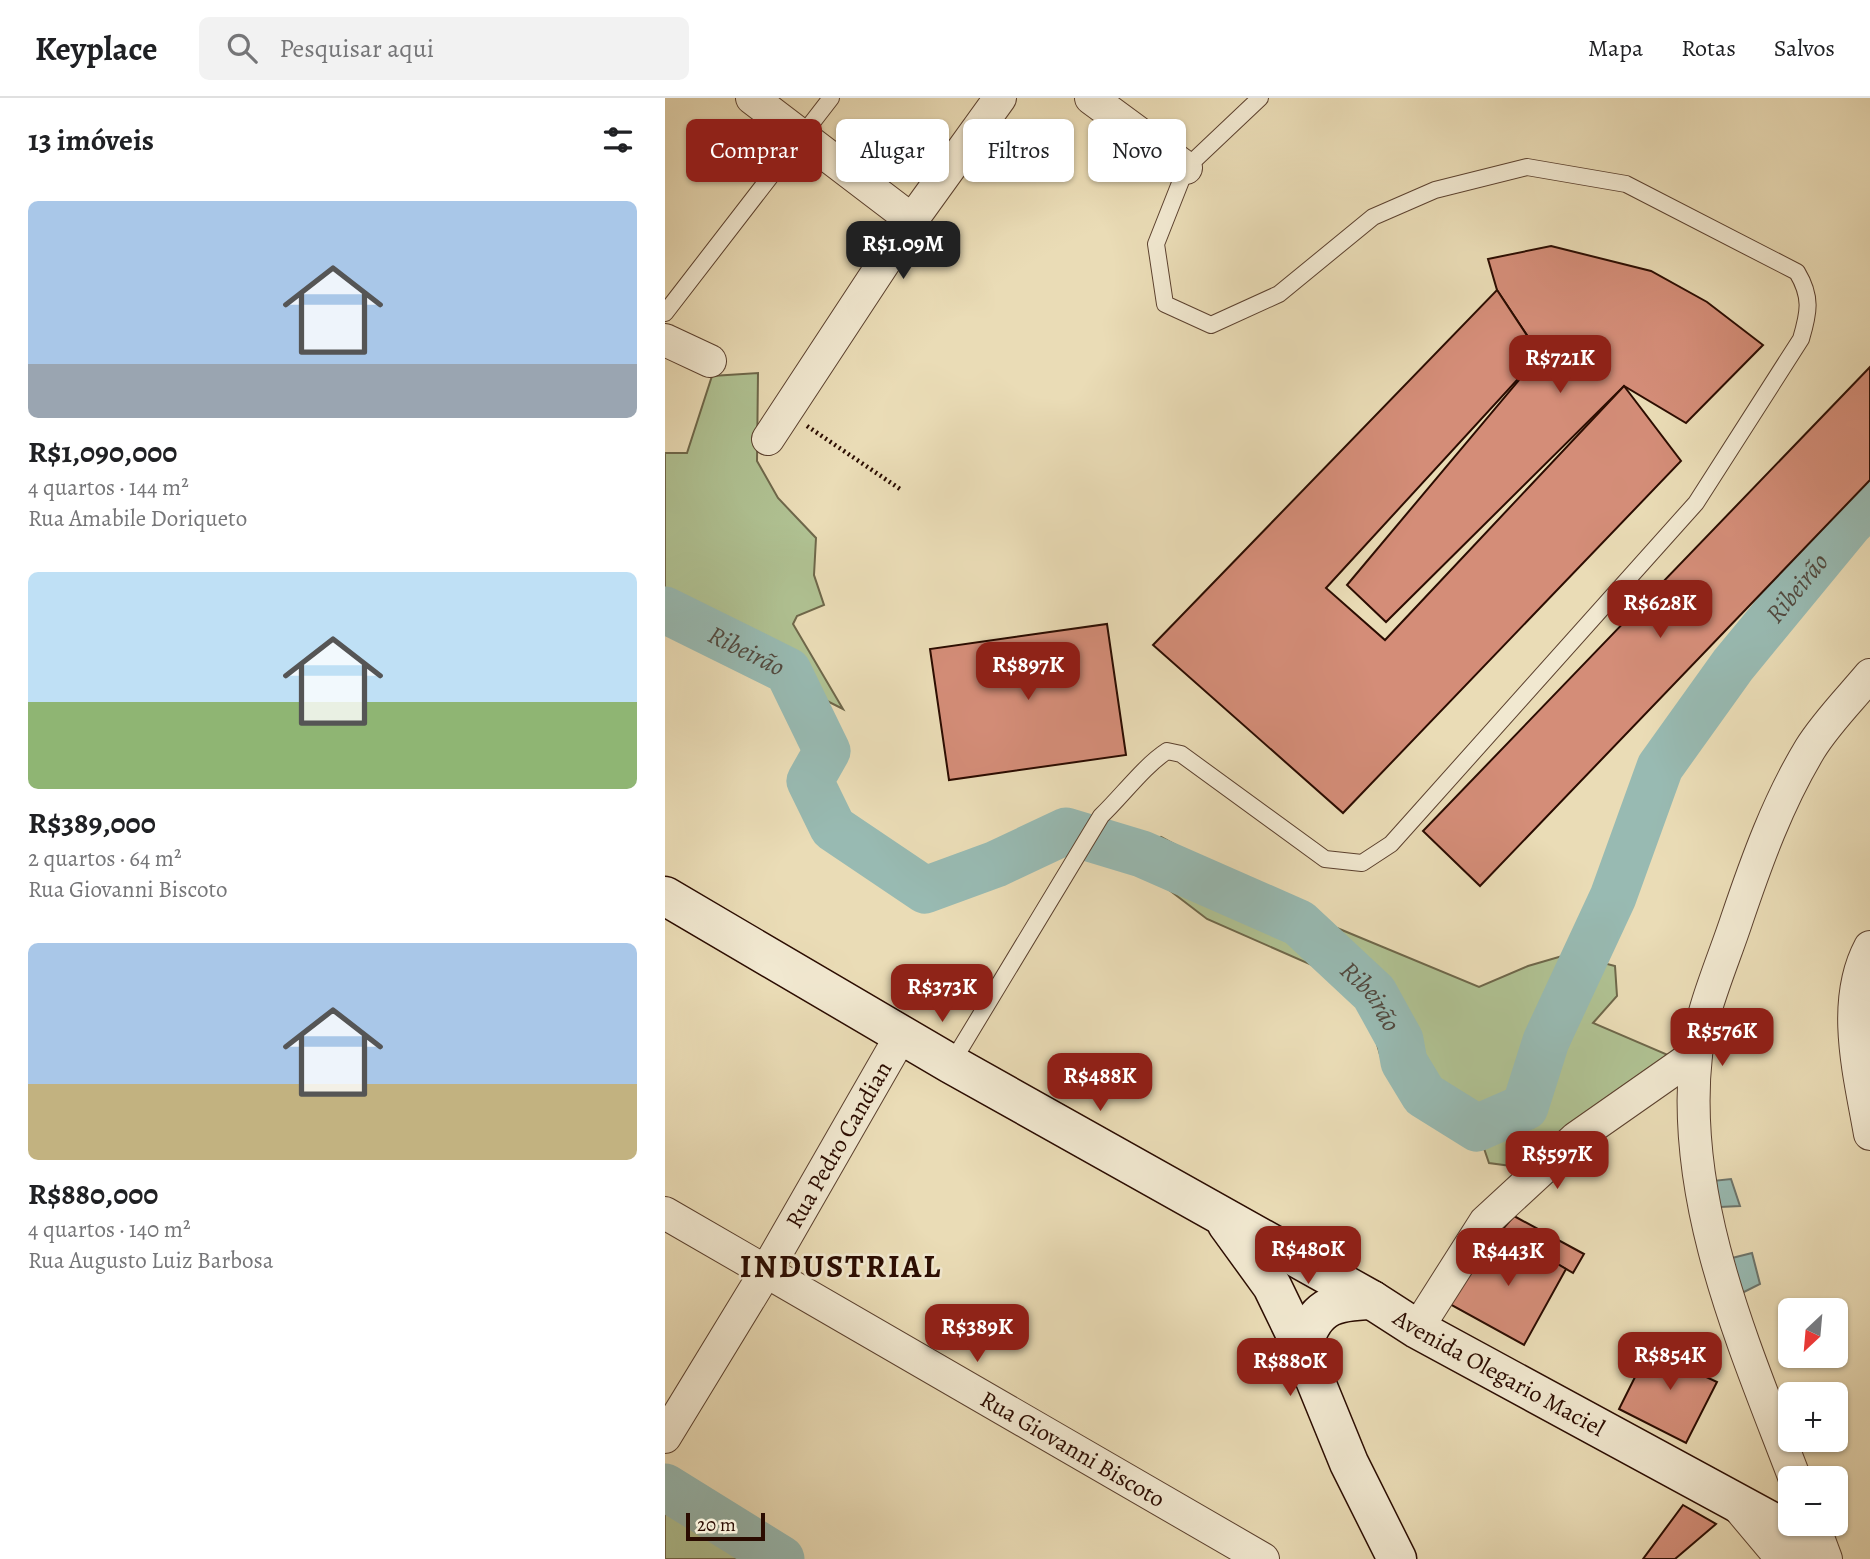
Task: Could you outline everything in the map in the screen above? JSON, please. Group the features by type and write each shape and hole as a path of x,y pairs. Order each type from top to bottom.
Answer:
{"main road":[{"name":"Avenida Olegario Maciel","path":"665,896 951,1064 1372,1300 1417,1329 1776,1524 1820,1559"},
{"path":"1220,1214 1272,1286 1302,1348 1349,1463 1397,1559"},
{"path":"1302,1348 1310,1322 1318,1314 1345,1300 1372,1300"}],"street":[{"path":"752,98 780,119"},
{"path":"768,439 912,220 1000,98"},
{"path":"1091,98 1120,119"},
{"path":"822,151 912,220"},
{"path":"665,340 710,361"},
{"path":"1790,1466 1740,1334 1706,1213 1694,1137 1696,1054 1711,996 1764,839 1811,747 1870,675"},
{"path":"1870,947 1856,998 1855,1046 1870,1134"},
{"name":"Rua Pedro Candian","path":"665,1437 765,1273 902,1034"},
{"path":"1417,1329 1485,1222 1576,1138 1696,1054"},
{"name":"Rua Giovanni Biscoto","path":"665,1213 1263,1559"},
{"path":"1737,1505 1782,1559"},
{"path":"1817,1536 1826,1559"}],"lane":[{"path":"816,119 831,98"},
{"path":"1186,168 1260,98"},
{"path":"951,1064 1101,816 1131,788 1154,760 1167,751 1181,754 1325,859 1362,863 1391,844 1696,503 1801,339 1809,312 1807,289 1797,272 1626,184 1527,167 1435,190 1373,217 1279,294 1211,325 1165,304 1156,244 1180,182"},
{"path":"665,313 767,182"}],"path":[{"path":"786,412 900,489"}],"green space":[{"path":"758,373 757,461 778,498 816,538 814,575 824,605 797,616 793,624 843,709 665,619 665,453 687,453 712,376"},
{"path":"1161,837 1301,913 1479,987 1528,966 1569,954 1615,966 1617,996 1593,1023 1668,1055 1606,1117 1511,1166 1489,1163 1477,1128 1430,1118 1382,1061 1368,1014 1312,965 1207,919 1143,870 1142,854"},
{"path":"665,1506 760,1559 665,1559"}],"water":[{"path":"1731,1179 1740,1206 1720,1207 1712,1181"},
{"path":"1752,1253 1760,1284 1740,1294 1732,1258"}],"building":[{"path":"1551,246 1651,271 1707,302 1763,345 1686,423 1624,386 1386,622 1347,585 1540,355 1497,290 1488,259"},
{"path":"1497,290 1540,355 1326,588 1385,640 1624,386 1681,461 1343,813 1153,645"},
{"path":"1870,367 1870,480 1480,886 1423,831"},
{"path":"1107,624 1126,755 949,780 930,649"},
{"path":"1514,1216 1584,1254 1573,1273 1501,1231"},
{"path":"1501,1231 1566,1269 1524,1345 1446,1302"},
{"path":"1667,1343 1708,1363 1702,1375 1717,1382 1686,1443 1619,1409 1650,1347 1662,1353"},
{"path":"1683,1505 1716,1524 1675,1559 1643,1559"}],"waterway":[{"name":"Ribeirão","path":"665,610 788,671 827,751 810,781 833,828 925,890 996,864 1066,831 1142,854 1299,923 1374,993 1400,1040 1404,1062 1424,1095 1477,1128 1525,1107 1546,1041 1613,897 1660,767 1733,665 1849,524 1870,503"},
{"path":"665,1487 781,1559"}],"district":[{"name":"INDUSTRIAL","path":"841,1266"}]}
